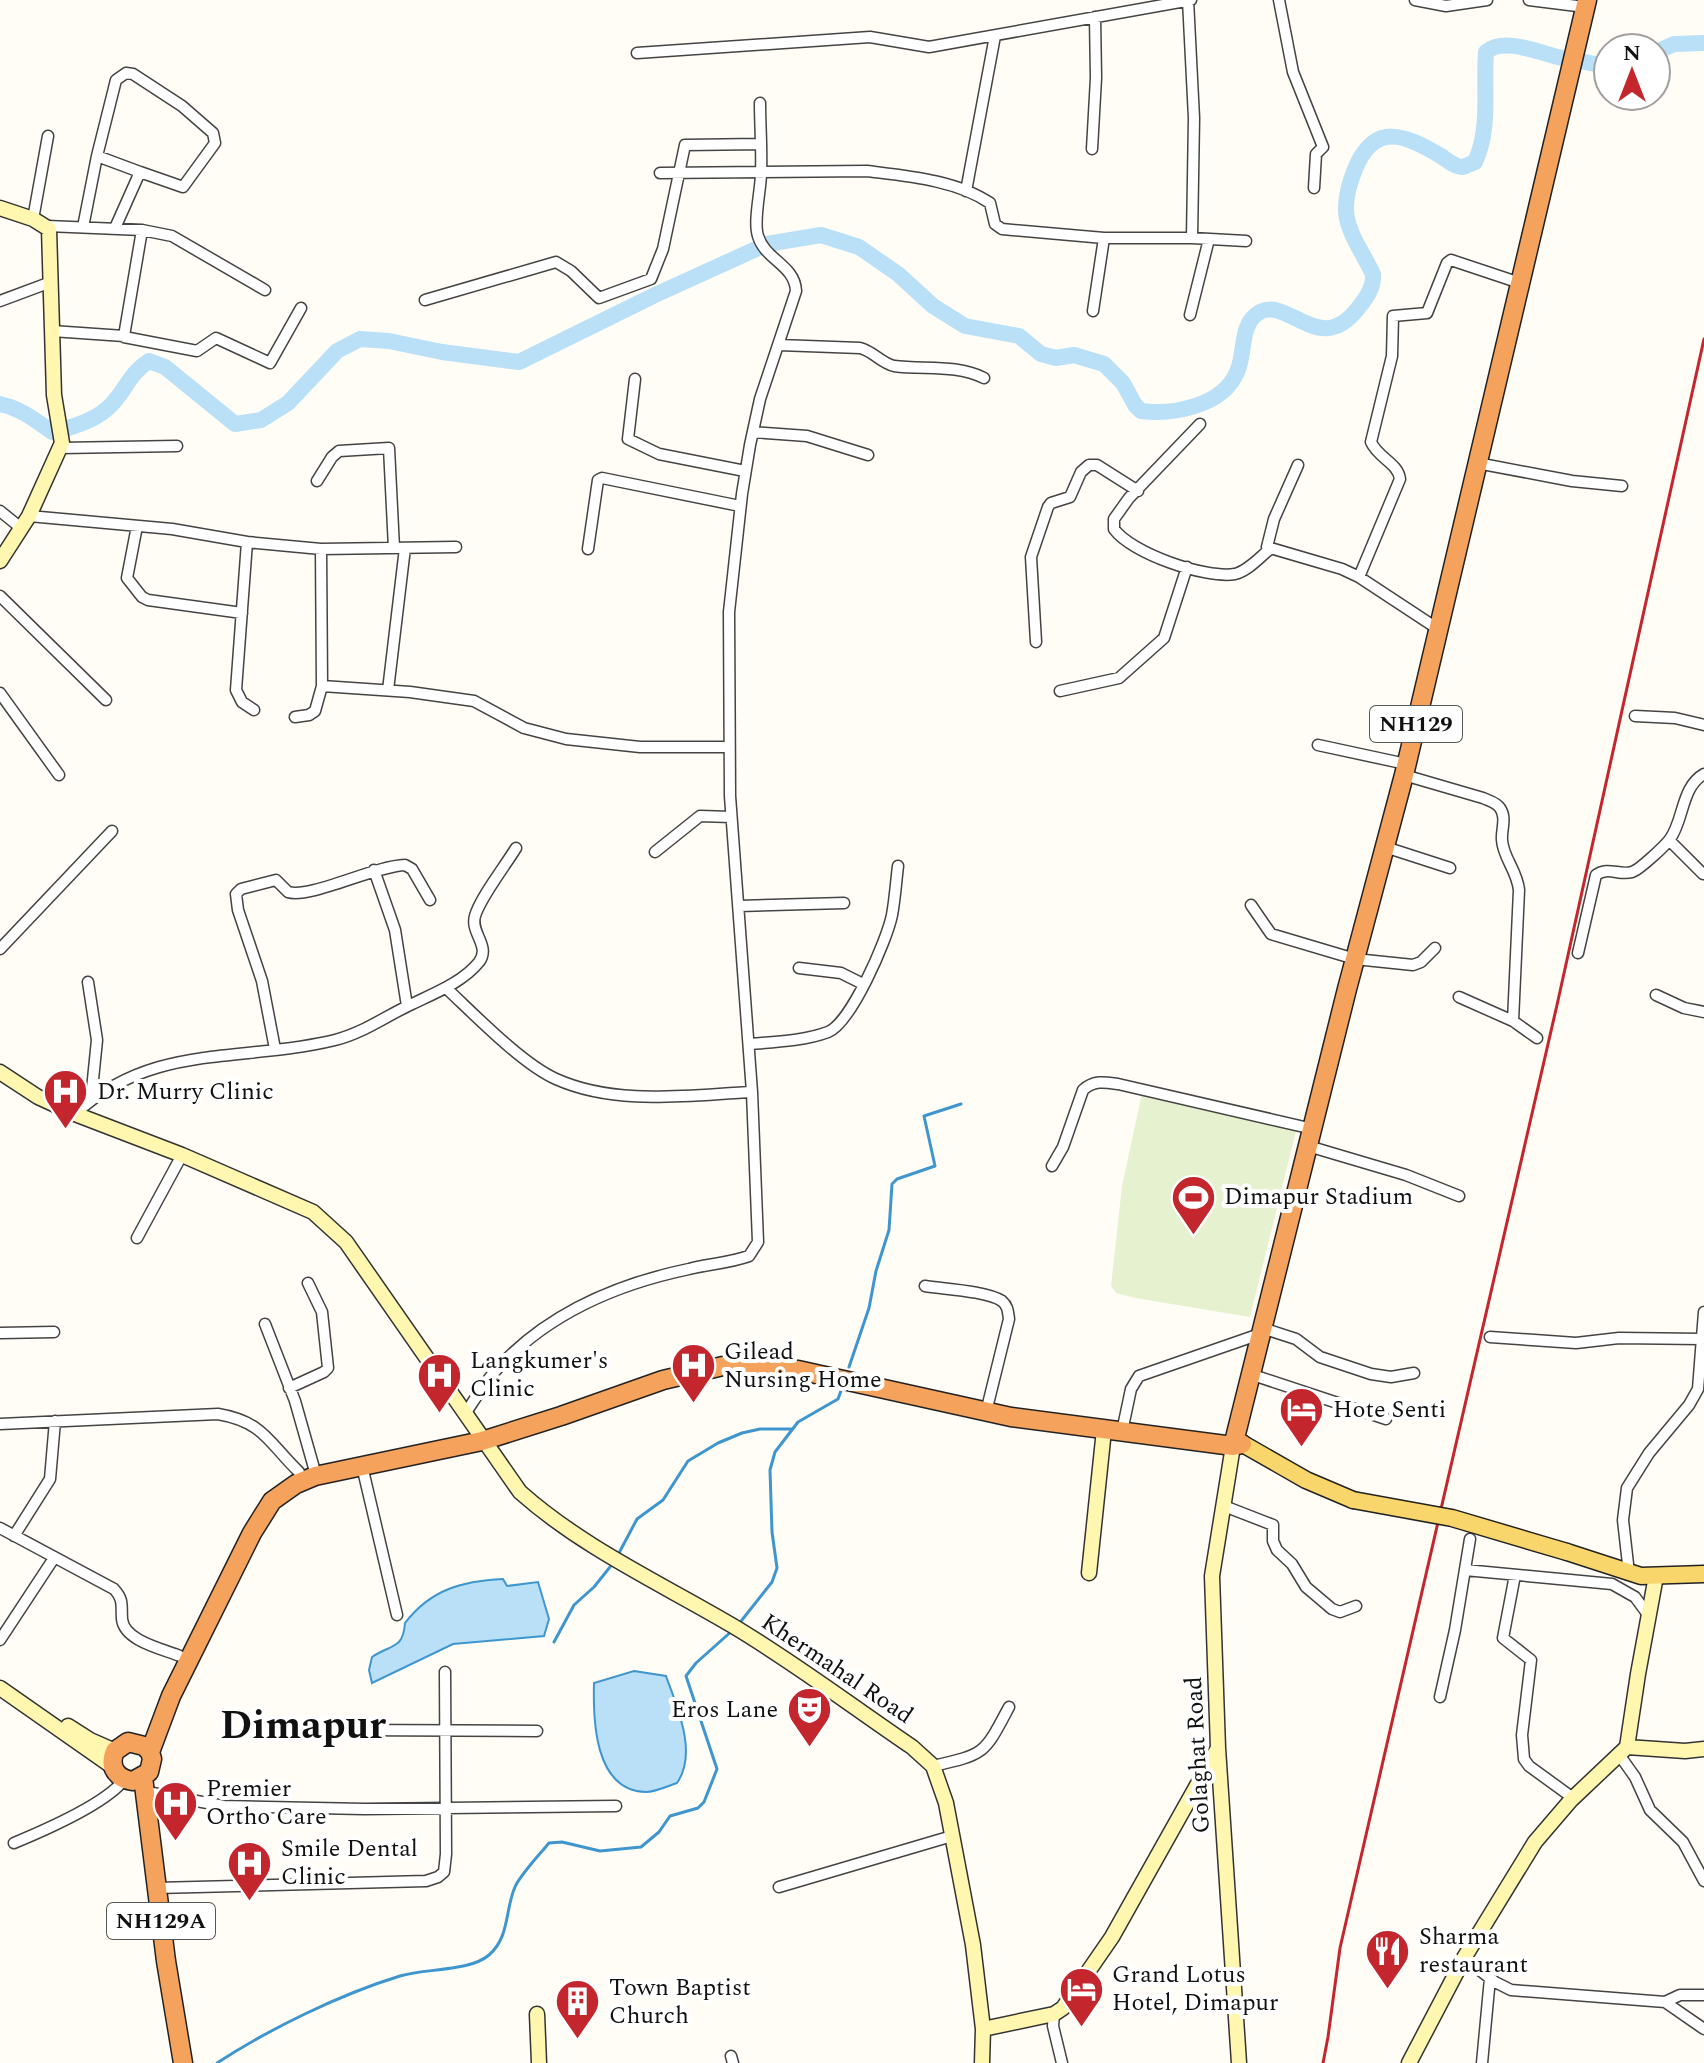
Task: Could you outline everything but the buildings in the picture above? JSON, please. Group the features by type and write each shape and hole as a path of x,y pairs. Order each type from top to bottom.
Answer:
{"highway":[{"name":"NH129","path":"1237,1442 1250,1374 1405,770 1586,4"},
{"path":"143,1747 128,1742 129,1775 151,1766 143,1747 180,1656 254,1509 270,1489 306,1470 479,1437 689,1363 726,1357 773,1358 832,1367 988,1404 1124,1422 1237,1442"},
{"path":"143,1747 252,1533 272,1501 296,1484 315,1476 547,1421 663,1380 723,1366 798,1370 972,1409 1104,1430 1237,1442"},
{"name":"NH129A","path":"129,1775 156,1888 183,2063"},
{"name":"NH129A","path":"129,1775 142,1818 173,2063"}],"main road":[{"path":"1237,1442 1306,1480 1353,1500 1452,1518 1629,1573 1656,1576 1704,1574"}],"street":[{"path":"637,53 870,37 931,47 1190,0 1194,118 1192,238"},
{"path":"1279,0 1293,72 1323,148 1316,154 1314,188"},
{"path":"1415,0 1446,6 1487,0"},
{"path":"1529,0 1586,4"},
{"path":"1092,149 1095,17"},
{"path":"966,191 995,36"},
{"path":"83,227 97,156 116,80 126,73 133,74 182,106 215,138 212,149 183,187 97,156"},
{"path":"465,1414 496,1370 531,1338 565,1314 604,1294 690,1268 737,1260 753,1253 759,1236 749,1044 731,817 729,612 745,471 760,399 795,301 796,281 765,249 758,236 760,103"},
{"path":"0,561 25,522 61,448 54,395 51,282 40,223 48,136"},
{"path":"425,300 556,262 571,271 597,298 653,276 663,249 686,145 761,144"},
{"path":"660,173 867,171 915,178 966,191 990,203 995,224 1000,228 1104,238 1246,241"},
{"path":"115,228 140,172"},
{"path":"0,208 40,223 142,230 172,236 265,290"},
{"path":"124,337 142,230"},
{"path":"1093,311 1104,238"},
{"path":"1190,315 1209,239"},
{"path":"1359,577 1400,479 1398,470 1379,454 1371,442 1392,356 1393,316 1427,313 1447,263 1451,260 1520,283"},
{"path":"0,301 51,282"},
{"path":"52,331 124,337 197,351 216,338 270,363 301,308"},
{"path":"779,345 860,348 889,365 964,370 984,378"},
{"path":"635,379 628,439 659,454 745,471"},
{"path":"1200,424 1119,510 1114,519 1114,529 1133,547 1187,567 1231,575 1243,571 1270,549"},
{"path":"753,432 807,436 868,455"},
{"path":"61,448 177,446"},
{"path":"317,481 339,451 389,448 400,548 388,690"},
{"path":"1477,463 1572,481 1622,486"},
{"path":"1036,642 1031,557 1048,507 1070,497 1081,472 1089,465 1097,465 1138,491"},
{"path":"1298,465 1266,543 1270,549 1342,569 1359,577 1438,629"},
{"path":"588,549 600,478 740,506"},
{"path":"0,511 25,522 172,529 247,542 321,549 456,547"},
{"path":"137,526 127,578 142,597 242,613"},
{"path":"247,542 236,690 242,702 254,710"},
{"path":"295,717 315,711 322,686 321,549"},
{"path":"1060,691 1119,678 1157,648 1164,638 1187,567"},
{"path":"0,596 106,700"},
{"path":"322,686 388,690 474,701 524,728 566,739 640,747 729,747"},
{"path":"0,693 59,775"},
{"path":"1635,716 1675,718 1704,725"},
{"path":"1318,745 1405,770 1483,798 1501,809 1504,817 1503,849 1515,869 1519,890 1513,1021"},
{"path":"1578,953 1596,875 1604,870 1633,872 1669,840 1692,784 1704,774"},
{"path":"655,852 700,816 731,817"},
{"path":"0,949 112,831"},
{"path":"1669,840 1703,874"},
{"path":"1385,847 1450,868"},
{"path":"75,1114 91,1099 147,1069 205,1056 309,1045 357,1033 446,988 477,965 482,957 483,947 474,928 475,914 516,848"},
{"path":"275,1049 262,981 238,910 236,894 241,889 276,880 288,892 305,892 374,870 405,865 412,869 430,900"},
{"path":"749,1044 829,1032 845,1017 883,946 892,915 898,866"},
{"path":"374,870 395,930 407,1006"},
{"path":"739,906 844,903"},
{"path":"1251,905 1263,925 1280,939 1355,959 1413,965 1421,962 1435,948"},
{"path":"799,968 841,973 863,984"},
{"path":"88,982 97,1040 91,1099"},
{"path":"446,988 530,1063 554,1078 578,1087 611,1094 654,1096 752,1092"},
{"path":"1656,995 1684,1008 1704,1012"},
{"path":"1459,997 1513,1021 1537,1038"},
{"name":"Khermahal Road","path":"0,1072 38,1097 75,1114 182,1155 313,1212 346,1242 520,1492 538,1508 635,1571 736,1628 912,1747 933,1766"},
{"path":"1052,1166 1063,1147 1083,1090 1091,1083 1103,1081 1310,1138 1459,1196"},
{"path":"137,1238 182,1155"},
{"path":"289,1388 328,1368 322,1312 308,1283"},
{"path":"925,1286 1000,1300 1007,1307 1009,1319 988,1404"},
{"path":"1629,1573 1623,1520 1627,1488 1649,1453 1689,1405 1698,1389 1704,1312"},
{"path":"265,1324 301,1418 306,1470"},
{"path":"1124,1422 1131,1389 1139,1376 1261,1331 1296,1339 1320,1357 1371,1374 1391,1377 1414,1373"},
{"path":"0,1333 54,1332"},
{"path":"1490,1337 1576,1343 1619,1338 1702,1339"},
{"path":"1250,1374 1386,1419"},
{"path":"0,1424 218,1414 241,1418 253,1424 306,1470"},
{"path":"14,1536 50,1479 55,1421"},
{"path":"1089,1573 1104,1430"},
{"name":"Golaghat Road","path":"1237,1442 1212,1576 1218,1748 1239,2063"},
{"path":"362,1466 397,1615"},
{"path":"1224,1506 1273,1525 1273,1541 1277,1550 1292,1564 1306,1587 1332,1609 1346,1611 1356,1606"},
{"path":"0,1528 114,1589 123,1601 122,1620 131,1636 180,1656"},
{"path":"1440,1697 1470,1539"},
{"path":"0,1640 54,1558"},
{"path":"1465,1570 1612,1584 1635,1597 1649,1616"},
{"path":"1515,1575 1503,1638 1531,1660 1522,1750 1529,1766 1573,1798"},
{"path":"1656,1576 1624,1752 1650,1810 1683,1842 1704,1881"},
{"path":"156,1888 426,1881 438,1877 444,1872 445,1672"},
{"path":"0,1677 129,1775"},
{"path":"0,1688 129,1775 224,1806 364,1809 616,1806"},
{"path":"982,2063 983,2029 973,1945 941,1785 933,1766 971,1758 982,1751 1009,1707"},
{"path":"348,1730 537,1731"},
{"path":"983,2029 1054,2014 1063,2008 1112,1937 1218,1748"},
{"path":"1409,2063 1464,1958 1535,1842 1573,1798 1624,1752 1704,1749"},
{"path":"14,1843 57,1825 115,1789 129,1775"},
{"path":"779,1887 952,1836"},
{"path":"1464,1958 1511,1990 1527,1993 1665,2002 1680,1995 1704,1995"},
{"path":"1482,2063 1490,1978"},
{"path":"1665,2002 1704,2029"},
{"path":"537,2014 539,2063"},
{"path":"1054,2014 1053,2026 1062,2063"}],"green space":[{"name":"Dimapur Stadium","path":"1142,1093 1297,1127 1250,1317 1135,1298 1116,1293 1111,1286 1122,1186"}],"water":[{"path":"503,1579 507,1586 538,1582 549,1619 544,1636 453,1644 372,1683 369,1670 372,1657 399,1642 405,1623 426,1602 461,1585"},
{"path":"634,1671 666,1676 686,1744 683,1771 677,1783 650,1792 629,1789 616,1780 606,1767 596,1733 594,1683"}],"waterway":[{"path":"1672,45 1704,43"},
{"path":"68,428 92,419 107,409 137,371 149,361 165,367 235,424 261,420 288,403 337,351 360,339 519,362 767,244 821,235 859,247 898,274 933,306 965,326 1019,336 1041,354 1056,358 1074,355 1104,364 1123,383 1141,411 1168,411 1196,406 1221,393 1230,384 1240,364 1249,323 1260,312 1283,312 1306,323 1331,328 1345,322 1365,299 1373,274 1352,235 1346,200 1355,169 1372,144 1382,138 1403,138 1457,166 1475,162 1485,122 1486,52 1513,46 1563,58"},
{"path":"1580,61 1592,63"},
{"path":"0,404 21,411 52,432"},
{"path":"849,1367 869,1308 876,1271 889,1230 892,1184 897,1179 935,1166 924,1116 961,1104"},
{"path":"738,1625 772,1582 777,1568 772,1532 770,1470 775,1452 798,1422 838,1399 842,1388"},
{"path":"619,1553 637,1519 663,1500 688,1461 742,1433 760,1429 791,1429"},
{"path":"554,1642 574,1605 610,1567"},
{"path":"217,2063 282,2025 354,1992 410,1973 470,1964 489,1955 501,1940 518,1882 549,1843 562,1842 600,1851 641,1847 659,1832 670,1816 698,1808 704,1802 717,1769 686,1676 733,1630"}],"railway":[{"path":"1323,2063 1340,1948 1557,1005 1704,339"}],"place":[{"name":"Dr. Murry Clinic","path":"66,1131"},
{"name":"Dimapur Stadium","path":"1193,1236"},
{"name":"Gilead Nursing Home","path":"693,1405"},
{"name":"Langkumer's Clinic","path":"439,1414"},
{"name":"Hote Senti","path":"1302,1449"},
{"name":"Eros Lane","path":"809,1749"},
{"name":"Premier Ortho Care","path":"175,1842"},
{"name":"Smile Dental Clinic","path":"250,1902"},
{"name":"Sharma restaurant","path":"1388,1990"},
{"name":"Grand Lotus Hotel, Dimapur","path":"1081,2028"},
{"name":"Town Baptist Church","path":"578,2041"}],"district":[{"name":"Dimapur","path":"303,1726"}]}
